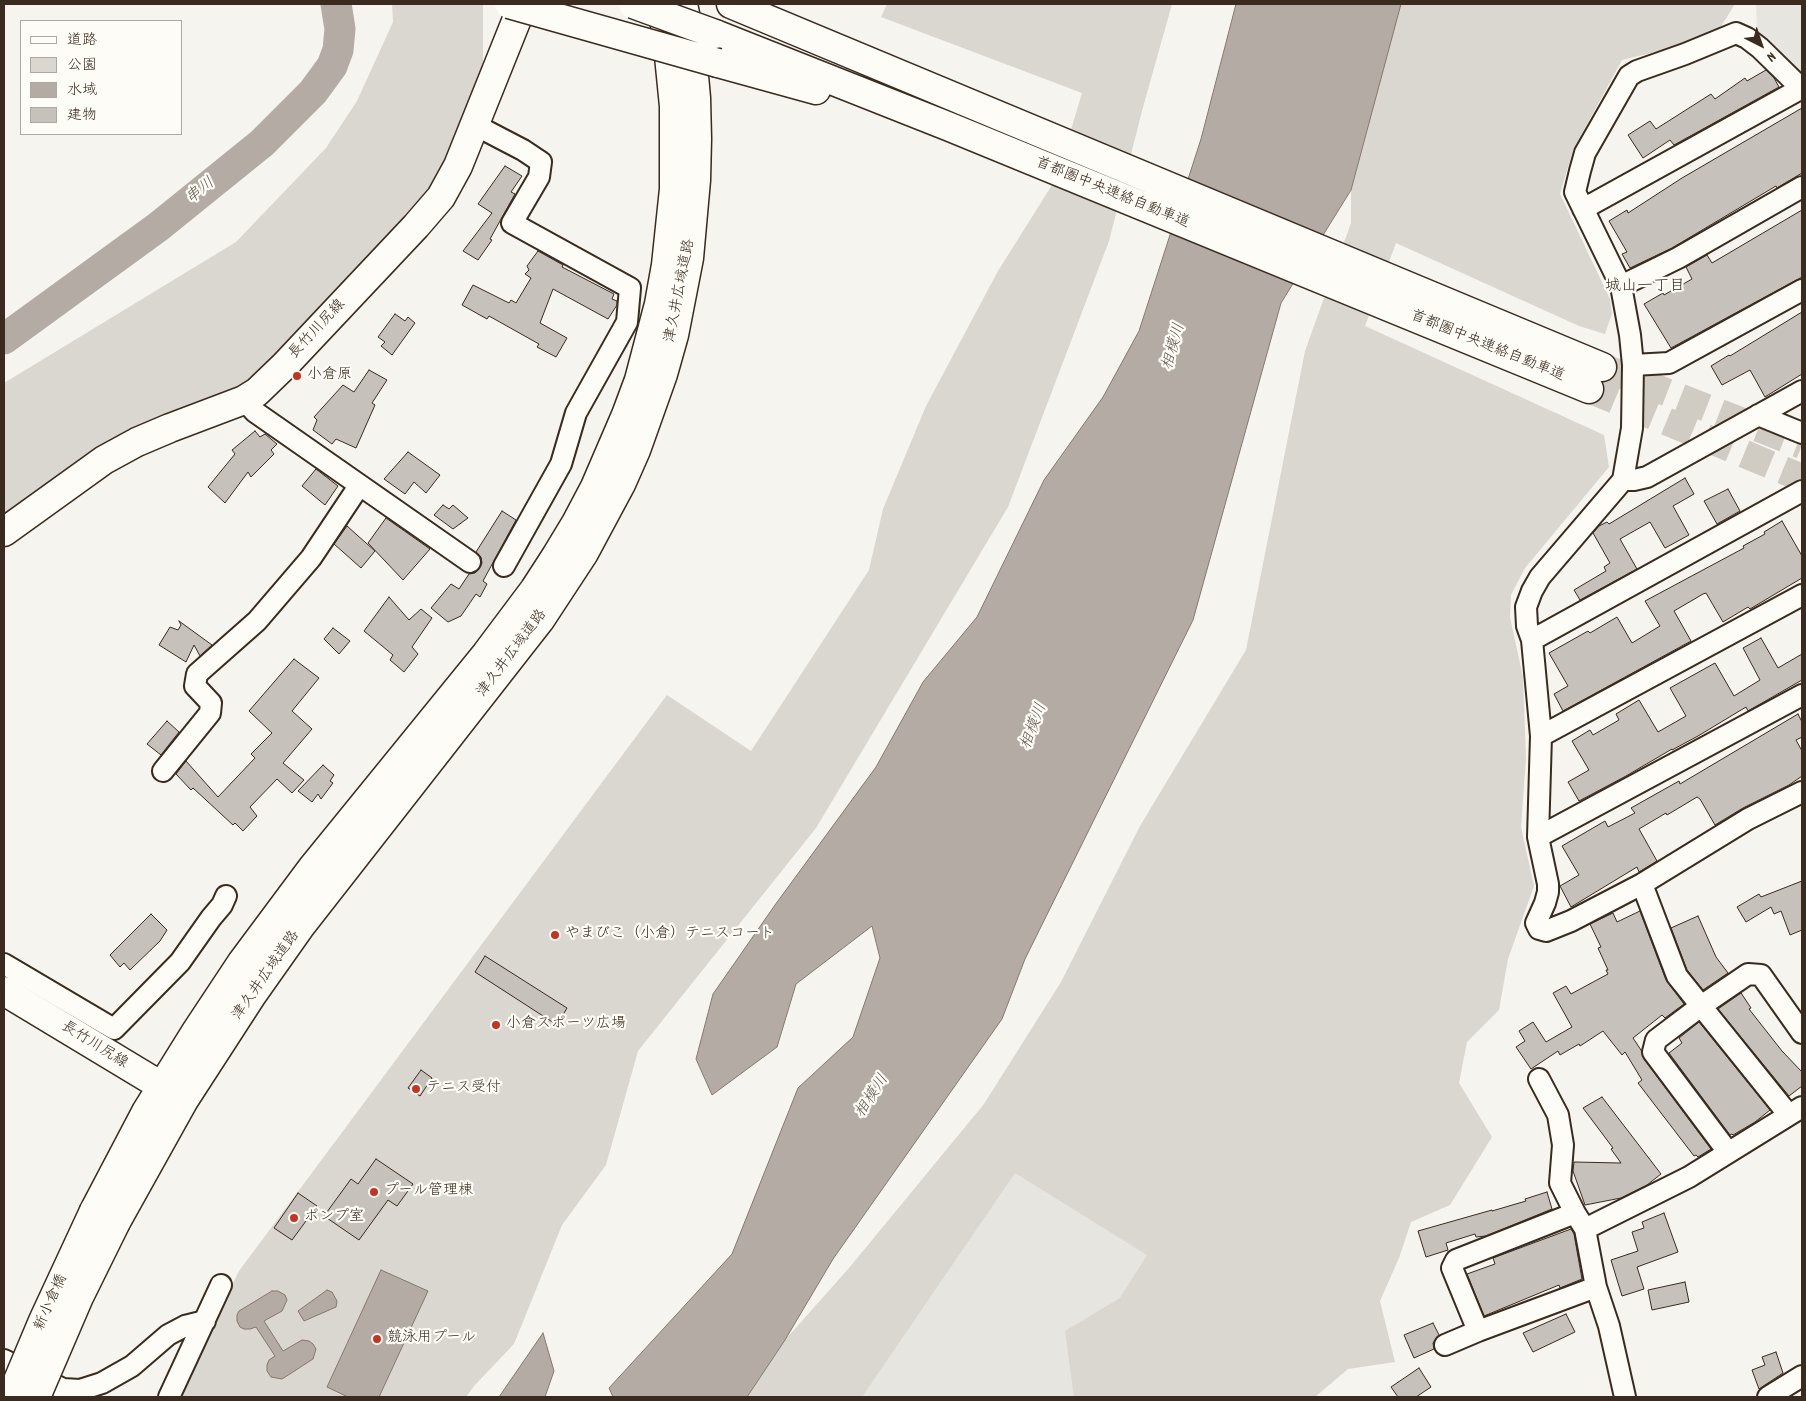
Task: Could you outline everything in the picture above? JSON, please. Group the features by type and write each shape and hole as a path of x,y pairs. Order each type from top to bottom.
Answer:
{"main road":[{"path":"633,4 715,34 831,87"},
{"name":"津久井広域道路","path":"105,1216 173,1093 219,995 266,928 337,836 486,654 534,590 576,523 595,486 626,415 638,380 659,304 666,265 674,189 675,123 671,67 661,4"},
{"name":"津久井広域道路","path":"173,1093 252,995 292,938 540,620 584,554 621,484 636,450 663,374 674,335 689,258 698,138 691,43 683,4"},
{"name":"首都圏中央連絡自動車道","path":"731,4 855,55 1595,378 950,127 831,87"},
{"path":"517,8 718,64 831,87"},
{"name":"長竹川尻線","path":"4,532 94,466 170,428 233,406 257,392 279,371 433,207 450,182 474,125 517,8"},
{"name":"長竹川尻線","path":"8,980 173,1093"},
{"name":"新小倉橋","path":"11,1397 43,1321 105,1216"},
{"name":"新小倉橋","path":"36,1397 79,1296 105,1216"}],"street":[{"path":"1583,209 1802,89 1760,48 1747,38 1736,33 1637,71 1630,76 1585,153 1574,192 1621,286 1630,335 1633,365 1632,428 1623,480 1540,577 1526,607 1525,618 1532,640 1541,736 1538,837 1548,884 1545,903 1536,923 1539,929 1546,931 1571,921 1642,884 1748,819 1802,792"},
{"path":"474,125 541,162 539,177 512,223 630,288 627,322 576,413 561,464 504,566"},
{"path":"1621,286 1678,258 1802,187"},
{"path":"1633,365 1669,363 1802,290"},
{"path":"1623,480 1647,477 1802,391"},
{"path":"244,400 255,412 470,562"},
{"path":"1758,415 1802,434"},
{"path":"164,770 210,713 211,703 195,686 197,674 257,621 311,558 359,486"},
{"path":"1532,640 1802,492"},
{"path":"1541,736 1802,595"},
{"path":"1538,837 1802,695"},
{"path":"1478,1331 1452,1268 1456,1260 1580,1221 1689,1177 1795,1111 1701,1006 1677,976 1642,884"},
{"path":"8,980 114,1029 180,962 210,918 222,905 226,896"},
{"path":"1728,1152 1653,1052 1656,1040 1748,974 1762,975 1802,1033"},
{"path":"1539,1079 1558,1115 1563,1145 1560,1183 1580,1221 1596,1287 1609,1326 1625,1397"},
{"path":"169,1397 222,1285"},
{"path":"1446,1345 1478,1331 1596,1287"},
{"path":"4,1360 63,1389 80,1390 102,1383 132,1366 168,1336 185,1326 205,1321"},
{"path":"1768,1397 1802,1376"}],"shaded area":[{"path":"1756,4 1802,4 1802,73 1757,30"},
{"path":"1011,1159 1165,1257 1127,1397 853,1397"}],"green space":[{"path":"392,4 483,4 483,98 427,201 244,391 4,519 4,383 236,242 326,148 357,101 393,22"},
{"path":"887,4 1172,4 1142,111 1109,241 1008,507 816,828 638,1051 606,1165 562,1225 514,1344 466,1397 177,1397 239,1271 667,695 751,751 869,570 883,509 926,406 998,271 1052,185 1082,93 881,17"},
{"path":"1400,4 1735,4 1720,28 1675,47 1622,60 1573,150 1560,194 1610,299 1612,314 1605,334 1579,326 1396,243 1365,326 1604,435 1609,467 1525,568 1511,595 1510,617 1523,677 1526,759 1521,827 1534,886 1508,959 1499,1010 1467,1042 1459,1083 1492,1137 1450,1205 1411,1222 1399,1258 1380,1301 1395,1362 1348,1369 1315,1397 1074,1397 1065,1331 1120,1298 1147,1255 1015,1173 862,1397 747,1397 785,1340 849,1268 984,1104 1061,982 1140,826 1246,650 1305,351 1351,223 1351,190"}],"water":[{"name":"相模川","path":"1236,4 1401,4 1351,190 1281,303 1193,620 1025,959 1002,1019 833,1259 785,1340 747,1397 613,1397 609,1388 732,1254 798,1088 853,1037 880,958 872,926 796,984 777,1047 712,1095 696,1059 713,994 775,905 876,767 923,682 977,617 1044,480 1103,397 1139,331 1201,139"},
{"name":"競泳用プール","path":"381,1270 428,1291 379,1397 348,1397 327,1387"},
{"path":"327,1290 332,1292 337,1301 336,1307 304,1321 298,1311"},
{"path":"272,1291 278,1291 285,1295 287,1300 282,1311 264,1321 283,1351 302,1340 309,1341 316,1349 313,1359 282,1379 271,1377 267,1371 269,1360 275,1356 256,1327 244,1329 240,1327 237,1321 239,1311"},
{"path":"543,1333 554,1371 545,1397 499,1397"}],"building":[{"path":"1766,70 1779,87 1674,145 1670,140 1643,158 1628,135 1650,121 1656,129 1711,94 1715,99 1745,78 1747,81"},
{"path":"1802,108 1802,173 1777,188 1776,186 1672,248 1630,268 1622,254 1627,252 1609,221 1627,210 1628,213 1682,178"},
{"path":"505,166 522,176 511,192 515,194 490,239 492,240 478,260 463,251 492,213 478,204"},
{"path":"1802,210 1802,277 1671,348 1644,304 1692,279 1686,267 1707,255 1712,263"},
{"path":"538,251 563,265 562,267 614,294 612,299 617,301 617,305 608,319 553,289 540,323 567,338 556,357 537,347 539,344 489,316 487,319 462,305 473,285 509,303 511,300 516,303 531,278 525,274 529,270 527,266"},
{"path":"1802,312 1802,374 1765,397 1750,370 1722,385 1711,366"},
{"path":"395,314 405,321 408,317 415,323 392,355 381,346 385,342 378,337"},
{"path":"369,370 387,380 372,403 375,405 356,448 336,439 332,444 313,430 317,420 314,417 343,385 354,392"},
{"path":"255,431 260,437 265,434 277,444 271,450 274,454 251,477 248,472 225,503 208,487 235,454 232,450"},
{"path":"408,452 440,475 426,493 414,482 405,494 384,479"},
{"path":"316,469 338,486 325,505 302,486"},
{"path":"1685,478 1694,494 1673,506 1689,535 1665,548 1650,522 1620,539 1637,569 1580,600 1574,590 1606,571 1604,567 1610,563 1593,533 1599,526 1607,522 1609,524"},
{"path":"1728,489 1740,511 1717,524 1704,501"},
{"path":"443,505 449,509 453,505 468,518 453,529 434,515"},
{"path":"502,511 516,520 483,581 487,584 480,597 476,594 461,616 448,622 431,608 451,584 459,589 469,574 475,573 479,569 482,563 481,557 476,552"},
{"path":"386,518 430,549 403,580 368,543"},
{"path":"1782,521 1802,556 1802,578 1750,609 1748,607 1723,622 1706,593 1703,594 1674,611 1691,641 1563,711 1554,694 1568,686 1549,653 1588,631 1590,633 1617,617 1632,643 1660,626 1645,601 1744,548 1743,546 1765,534 1764,532"},
{"path":"347,526 375,551 361,568 334,544"},
{"path":"389,597 409,620 421,609 432,618 412,647 418,654 404,672 390,660 393,655 364,631"},
{"path":"179,621 212,645 200,656 194,645 186,662 159,645 170,627 178,630 181,625"},
{"path":"333,628 350,641 339,654 324,639"},
{"path":"1761,638 1778,668 1802,654 1802,680 1748,711 1746,707 1698,736 1579,801 1568,782 1589,770 1572,741 1590,730 1593,735 1619,720 1616,714 1639,700 1658,732 1686,716 1670,688 1715,663 1734,696 1760,680 1743,648"},
{"path":"294,659 319,678 292,711 312,729 283,763 304,780 292,793 277,779 250,807 257,816 243,831 235,823 233,825 193,788 191,790 176,774 186,761 218,797 255,758 251,754 272,733 249,711"},
{"path":"1798,714 1802,722 1802,737 1796,740 1802,751 1802,776 1715,825 1697,797 1667,815 1666,813 1639,829 1657,861 1639,872 1637,867 1571,907 1560,886 1579,875 1562,846 1605,821 1608,827 1635,813 1631,808 1679,781 1680,784"},
{"path":"167,721 179,732 161,755 147,744"},
{"path":"323,765 334,775 330,781 333,783 321,799 318,794 312,802 298,791"},
{"path":"1802,881 1802,930 1790,935 1781,911 1774,914 1771,907 1746,922 1737,907 1759,894 1761,897"},
{"path":"1640,911 1666,980 1684,1004 1665,1018 1662,1015 1633,1038 1641,1050 1644,1059 1711,1149 1698,1157 1694,1156 1638,1083 1642,1080 1625,1052 1622,1055 1603,1031 1580,1046 1579,1044 1560,1055 1558,1051 1531,1069 1516,1047 1525,1041 1519,1031 1533,1022 1546,1042 1572,1027 1553,993 1566,986 1571,994 1608,974 1598,948 1601,947 1590,924 1613,913 1617,922"},
{"path":"151,914 167,930 160,941 130,970 124,963 120,967 110,955"},
{"path":"1698,916 1716,957 1728,973 1703,990 1687,970 1671,928"},
{"path":"485,956 567,1008 557,1025 475,972"},
{"path":"1741,993 1751,1008 1749,1009 1782,1051 1802,1072 1802,1086 1789,1096 1718,1009"},
{"path":"1699,1022 1770,1110 1755,1122 1733,1135 1730,1135 1669,1053 1682,1043 1679,1038"},
{"path":"421,1070 432,1078 420,1096 408,1088"},
{"path":"1602,1097 1661,1174 1647,1185 1621,1198 1585,1205 1573,1171 1574,1162 1621,1163 1611,1149 1613,1148 1583,1108"},
{"name":"プール管理棟","path":"376,1159 413,1184 397,1206 388,1200 359,1240 324,1216 351,1179 358,1184"},
{"path":"1547,1192 1552,1209 1486,1236 1476,1237 1475,1234 1446,1243 1448,1250 1426,1257 1418,1231 1526,1201 1525,1199"},
{"name":"ポンプ室","path":"298,1193 317,1206 292,1240 274,1228"},
{"path":"1664,1213 1678,1252 1637,1267 1644,1289 1622,1296 1611,1260 1638,1251 1632,1232 1644,1228 1642,1222"},
{"path":"1571,1229 1574,1234 1582,1279 1560,1288 1559,1285 1484,1316 1467,1274 1495,1264 1493,1258"},
{"path":"1685,1282 1689,1302 1652,1310 1648,1290"},
{"path":"1566,1314 1575,1332 1533,1352 1523,1333"},
{"path":"1433,1323 1439,1335 1433,1343 1434,1349 1414,1358 1404,1335"},
{"path":"1776,1352 1783,1373 1759,1389 1752,1370 1765,1365 1762,1357"},
{"path":"1419,1368 1431,1387 1416,1397 1398,1397 1391,1387"}],"waterway":[{"name":"串川","path":"4,339 158,227 262,143 313,92 332,66 338,50 340,29 336,4"}],"tunnel":[{"path":"1602,367 1802,445"},
{"path":"1589,389 1802,478"}],"place":[{"name":"小倉原","path":"297,376"},
{"name":"やまびこ（小倉）テニスコート","path":"555,935"},
{"name":"小倉スポーツ広場","path":"496,1025"},
{"name":"テニス受付","path":"416,1089"},
{"name":"プール管理棟","path":"374,1192"},
{"name":"ポンプ室","path":"294,1218"},
{"name":"競泳用プール","path":"377,1339"}],"district":[{"name":"城山一丁目","path":"1645,288"}]}
